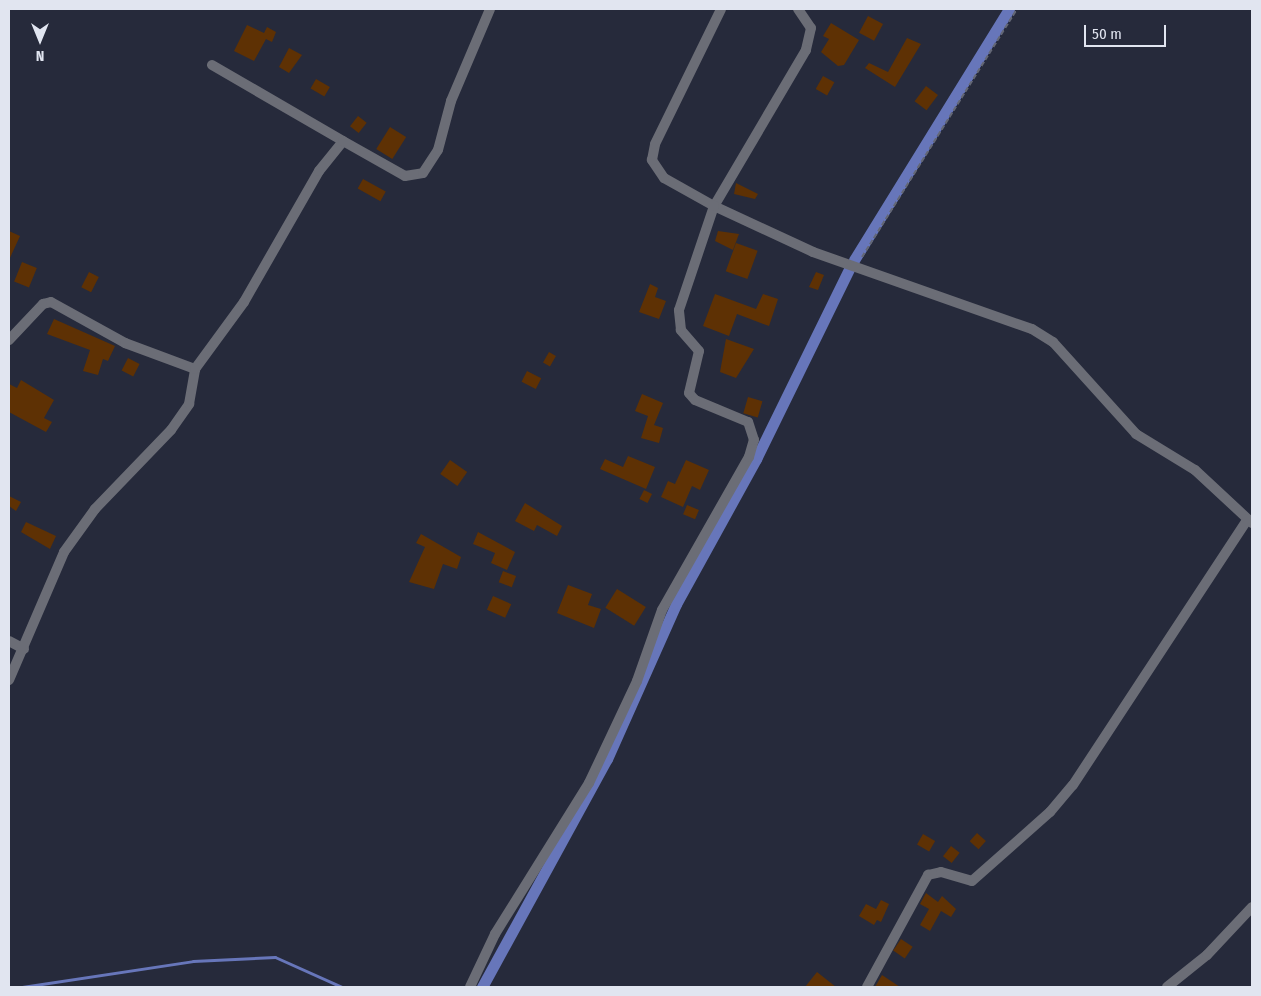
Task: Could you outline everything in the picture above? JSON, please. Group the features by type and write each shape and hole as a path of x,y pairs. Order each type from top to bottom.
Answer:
{"street":[{"path":"212,65 404,176 423,173 438,150 451,101 490,9"},
{"path":"721,9 655,144 652,160 664,178 714,206 813,252 1032,329 1053,342 1136,434 1195,470 1250,521 1073,785 1050,812 972,881 941,872 928,875 867,987"},
{"path":"470,987 495,934 590,783 637,681 662,610 749,458 754,440 748,422 691,396 699,351 679,324 679,310 714,206 806,50 811,28 798,9"},
{"path":"9,680 78,530 171,430 189,404 195,369 244,302 297,203 343,141"},
{"path":"9,340 43,304 51,302 126,343 195,369"},
{"path":"9,641 24,649"},
{"path":"1167,987 1207,955 1252,907"}],"path":[{"path":"857,266 1017,9"}],"building":[{"path":"868,16 883,24 874,41 859,33"},
{"path":"831,23 859,40 844,65 838,66 821,52 829,39 823,36"},
{"path":"247,25 264,33 267,27 276,32 272,42 266,39 254,61 234,51"},
{"path":"907,38 921,44 895,87 865,68 869,63 888,72"},
{"path":"289,48 302,55 289,73 279,67"},
{"path":"823,76 834,82 827,95 816,89"},
{"path":"316,79 330,87 324,97 310,89"},
{"path":"926,86 938,95 927,110 915,101"},
{"path":"358,116 367,123 359,133 350,126"},
{"path":"390,127 406,137 392,159 376,149"},
{"path":"363,179 386,192 380,201 358,189"},
{"path":"736,183 758,194 755,199 734,194"},
{"path":"9,231 20,236 9,260"},
{"path":"718,231 739,234 733,250 715,241"},
{"path":"736,243 758,251 747,279 726,271"},
{"path":"22,262 37,268 29,287 14,281"},
{"path":"89,272 99,277 91,292 81,287"},
{"path":"816,272 824,275 818,290 809,287"},
{"path":"650,284 658,288 655,297 666,301 659,319 639,312"},
{"path":"715,294 756,309 763,294 778,299 769,326 737,314 729,336 703,326"},
{"path":"54,319 115,346 108,361 103,359 98,375 83,371 90,350 47,334"},
{"path":"726,339 754,349 736,378 720,372"},
{"path":"549,352 556,356 550,366 543,362"},
{"path":"128,358 140,364 133,376 122,370"},
{"path":"527,371 541,378 536,389 522,382"},
{"path":"21,380 54,400 44,418 52,422 46,432 9,412 9,384 17,388"},
{"path":"642,394 663,403 654,425 663,428 659,443 641,438 648,416 635,411"},
{"path":"748,397 762,401 758,417 743,413"},
{"path":"628,456 655,467 646,489 600,469 605,459 623,467"},
{"path":"450,460 467,472 457,486 440,474"},
{"path":"686,460 709,470 700,490 692,486 683,507 661,497 668,481 675,484"},
{"path":"644,490 652,494 647,503 639,499"},
{"path":"9,496 21,502 16,511 9,506"},
{"path":"525,503 562,526 557,536 537,525 534,531 515,521"},
{"path":"687,505 699,510 695,519 683,514"},
{"path":"26,522 56,536 50,549 21,532"},
{"path":"478,532 515,552 507,570 491,563 495,553 473,544"},
{"path":"421,534 461,557 457,569 443,564 434,589 409,582 425,547 416,543"},
{"path":"503,571 516,576 512,587 499,582"},
{"path":"568,585 592,594 588,605 601,609 594,628 557,613"},
{"path":"617,589 646,607 634,626 605,608"},
{"path":"493,596 511,604 505,618 487,610"},
{"path":"977,833 986,841 979,849 970,841"},
{"path":"923,834 935,841 929,851 917,844"},
{"path":"951,846 960,853 952,863 943,856"},
{"path":"926,893 938,902 942,896 956,909 951,917 941,911 930,931 920,925 929,909 920,904"},
{"path":"881,900 889,904 881,922 877,920 874,925 859,916 866,904 876,909"},
{"path":"901,939 913,947 905,958 893,951"},
{"path":"817,972 836,987 805,987"},
{"path":"882,975 900,987 875,987"}],"waterway":[{"path":"854,260 1009,9"},
{"path":"482,987 607,759 676,604 756,459 849,269"},
{"path":"22,987 193,961 275,957 342,987"}]}
